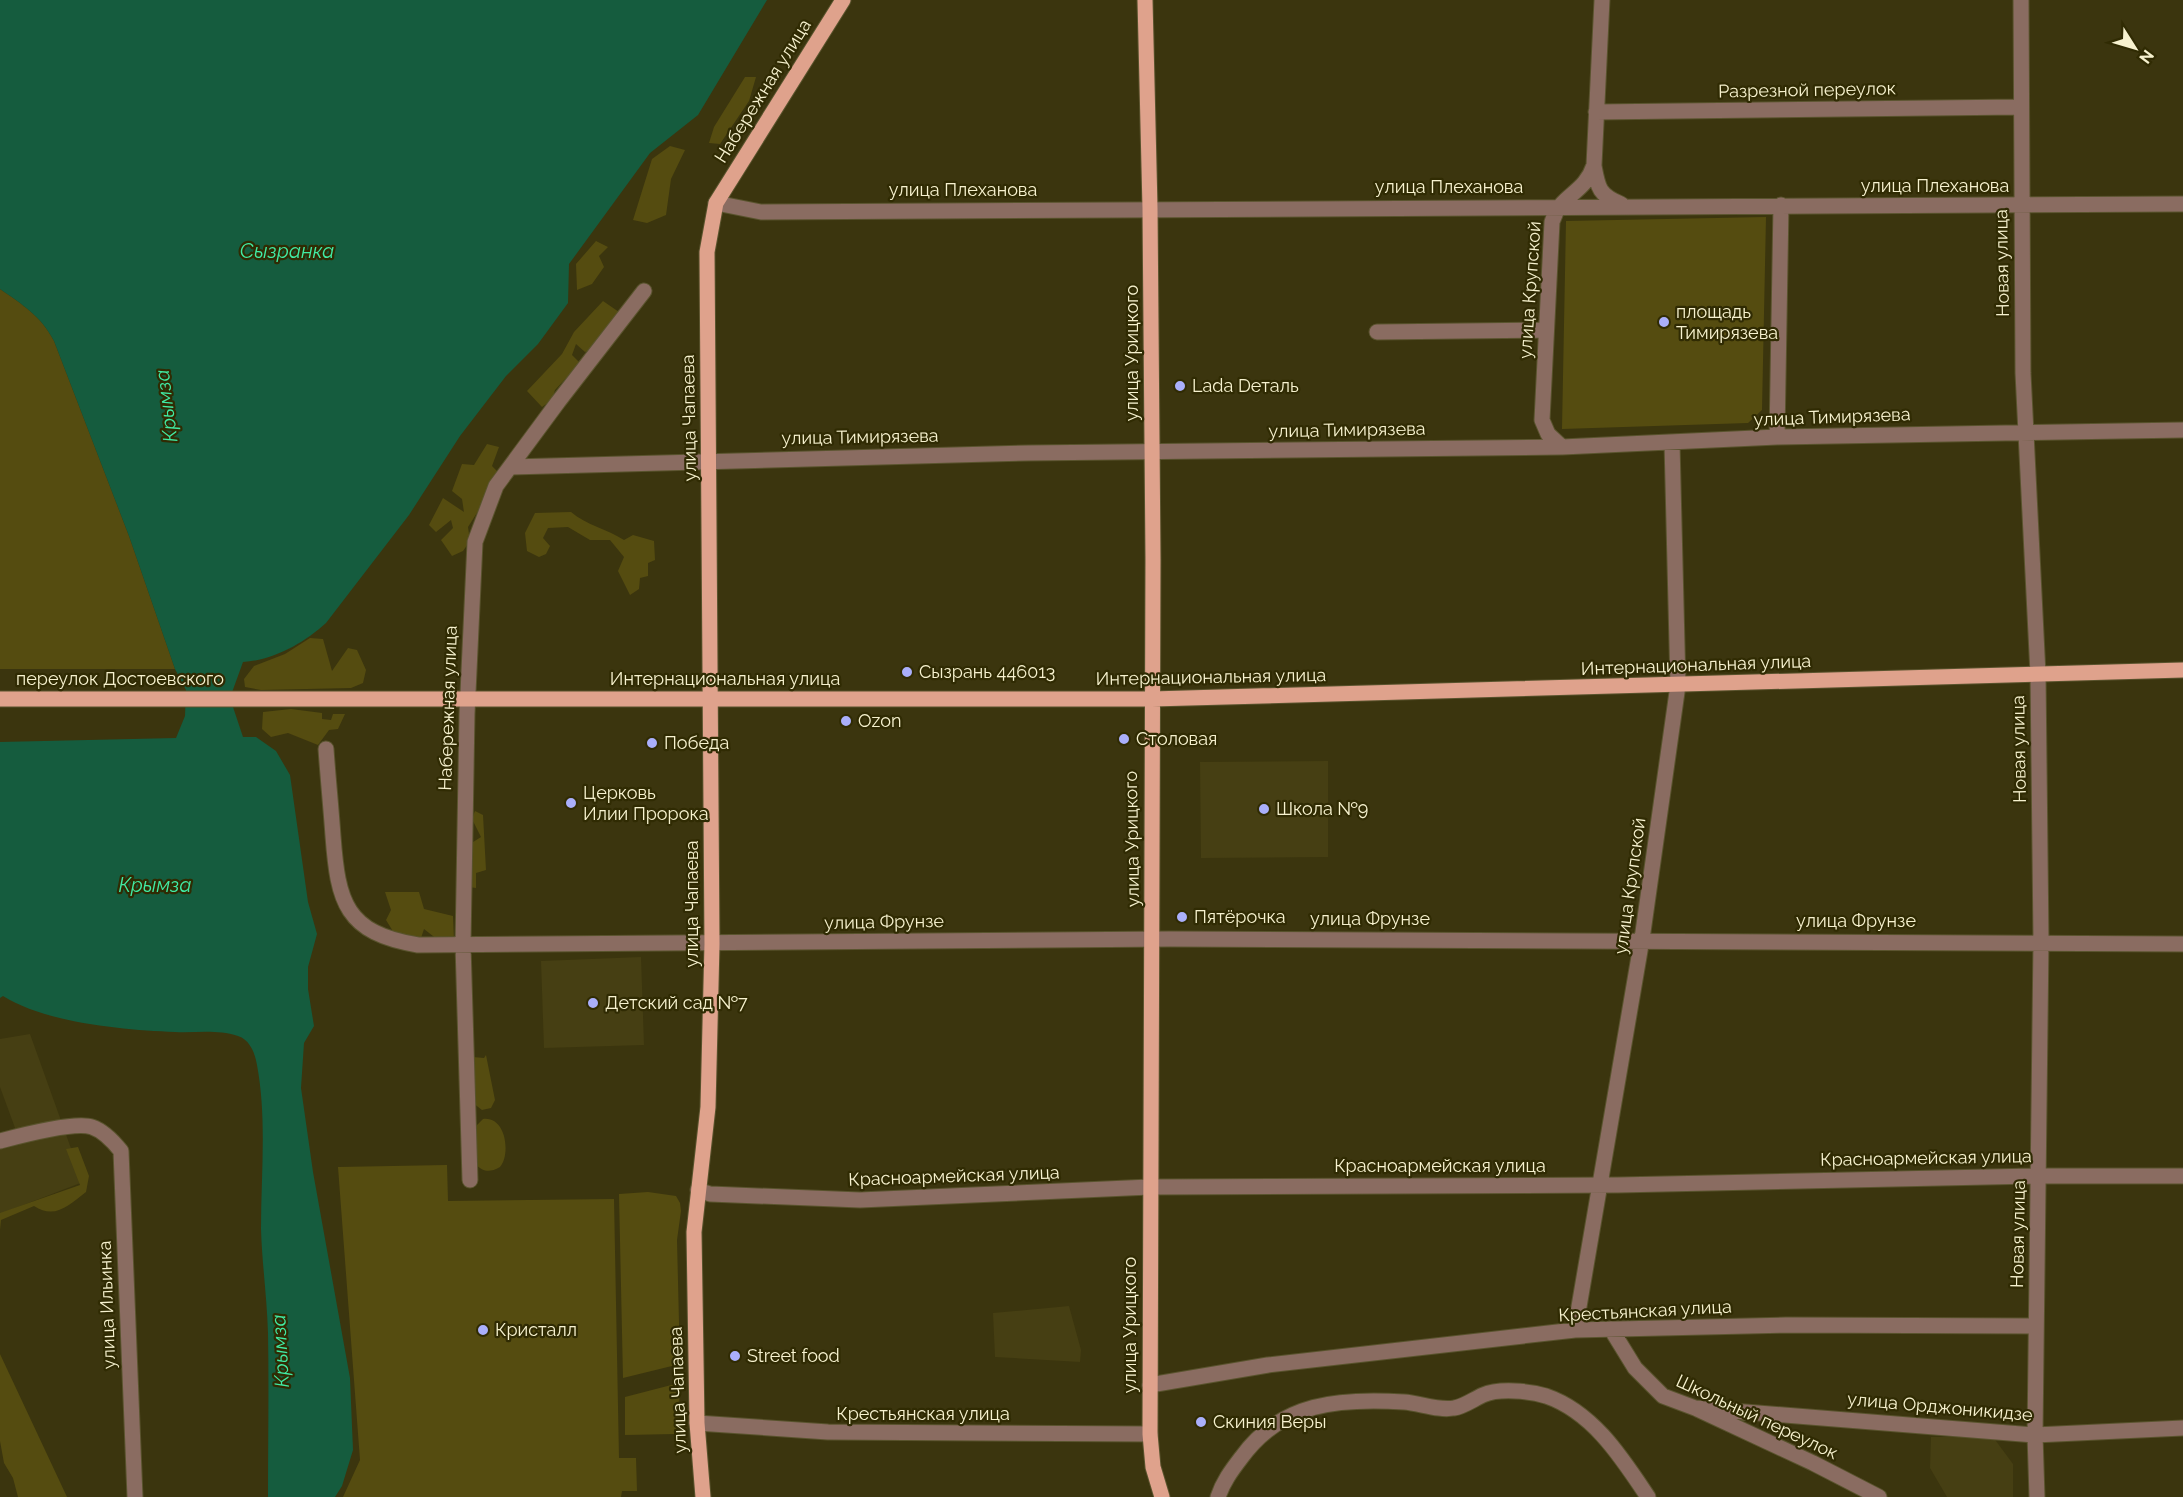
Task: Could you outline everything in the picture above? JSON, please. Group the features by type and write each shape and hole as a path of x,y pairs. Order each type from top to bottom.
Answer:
{"main road":[{"name":"Набережная улица","path":"716,202 843,0"},
{"name":"улица Урицкого","path":"1145,0 1152,451 1150,1434 1153,1467 1162,1497"},
{"name":"улица Чапаева","path":"703,1497 697,1423 694,1232 708,1107 712,944 707,263 710,223 716,202"},
{"name":"Интернациональная улица","path":"239,698 1152,699 2183,670"},
{"name":"переулок Достоевского","path":"0,699 239,698"}],"street":[{"path":"1602,0 1594,165 1600,190 1607,198 1624,205"},
{"name":"Новая улица","path":"2021,0 2019,107 2025,432 2038,674 2041,941 2036,1326 2037,1497"},
{"name":"Разрезной переулок","path":"1596,112 2019,107"},
{"name":"улица Крупской","path":"1562,447 1548,434 1542,420 1552,222 1557,206 1589,179 1594,165"},
{"name":"улица Плеханова","path":"716,202 761,212 1624,205 2183,204"},
{"path":"1777,437 1781,205"},
{"name":"Набережная улица","path":"470,1180 463,945 468,698 475,543 496,486 644,291"},
{"path":"1377,332 1546,330"},
{"name":"улица Тимирязева","path":"511,466 1152,451 1562,447 1777,437 2183,430"},
{"name":"улица Крупской","path":"1575,1330 1598,1185 1642,939 1678,686 1672,443"},
{"name":"улица Фрунзе","path":"326,749 336,878 342,901 352,915 379,934 418,945 1152,939 1642,939 2183,944"},
{"name":"улица Ильинка","path":"0,1142 31,1133 91,1126 104,1134 121,1150 135,1497"},
{"name":"Красноармейская улица","path":"698,1190 710,1194 860,1200 1150,1187 1598,1185 2038,1176 2183,1176"},
{"name":"Крестьянская улица","path":"1150,1385 1268,1365 1575,1330 1786,1325 2036,1326"},
{"name":"Школьный переулок","path":"1611,1329 1635,1368 1663,1396 1695,1408 1880,1497"},
{"path":"1218,1497 1222,1484 1247,1449 1270,1425 1300,1410 1348,1401 1406,1402 1454,1408 1486,1393 1546,1396 1595,1427 1618,1452 1648,1497"},
{"name":"улица Орджоникидзе","path":"1695,1408 2036,1435 2183,1428"},
{"name":"Крестьянская улица","path":"697,1423 828,1432 1150,1434"}],"shaded area":[{"path":"745,77 756,77 749,101 720,144 709,143 714,127"},
{"path":"670,146 685,150 671,179 666,215 647,223 633,220 652,159"},
{"name":"площадь Тимирязева","path":"1766,217 1762,410 1748,423 1562,429 1566,221"},
{"path":"596,241 608,247 599,256 604,267 592,284 577,290 576,264"},
{"path":"0,289 37,318 54,341 129,536 175,669 0,669"},
{"path":"603,301 619,312 596,349 585,352 576,344 572,355 580,363 555,390 552,400 542,407 527,391 562,354 574,332"},
{"path":"487,444 499,447 492,466 501,475 468,527 470,541 463,551 452,556 441,540 453,528 451,520 436,532 429,525 443,498 464,512 462,499 452,491 462,464 474,465"},
{"path":"571,512 624,540 633,535 654,541 655,560 648,563 648,576 640,578 639,589 630,595 618,571 624,557 610,540 590,540 568,527 548,528 543,538 550,546 546,554 539,557 527,551 525,533 535,513"},
{"path":"310,638 323,639 332,671 348,648 357,650 366,670 363,683 351,688 261,690 245,687 244,679 254,666 285,654"},
{"path":"291,709 322,713 322,719 331,720 333,714 345,714 338,729 329,730 318,745 288,733 271,737 262,729 263,712"},
{"name":"Школа №9","path":"1328,761 1328,857 1201,858 1200,762"},
{"path":"475,811 483,815 486,870 476,873 476,888 469,887 472,861 470,844 481,837 472,819"},
{"path":"385,892 419,892 424,909 453,916 454,940 438,940 424,929 420,941 394,933 386,920 391,910"},
{"name":"Детский сад №7","path":"641,957 644,1045 544,1048 541,961"},
{"path":"30,1034 83,1182 0,1214 0,1145 18,1136 0,1087 0,1039"},
{"path":"486,1055 495,1100 491,1108 482,1110 473,1103 473,1057 484,1058"},
{"path":"483,1119 497,1123 506,1145 500,1167 490,1171 475,1164 476,1126"},
{"path":"78,1147 89,1176 86,1192 62,1209 49,1212 34,1206 1,1220 0,1230 0,1213 80,1185 66,1149"},
{"name":"Кристалл","path":"447,1165 448,1201 614,1199 619,1458 636,1458 637,1491 622,1491 621,1497 343,1497 360,1460 338,1167"},
{"path":"648,1192 676,1196 680,1203 677,1240 680,1364 623,1378 619,1194"},
{"path":"1069,1306 1081,1350 1080,1362 995,1357 993,1313"},
{"path":"0,1354 67,1497 18,1497 13,1478 4,1463 0,1441"},
{"path":"679,1383 680,1430 675,1434 625,1435 625,1397"},
{"path":"1931,1437 1993,1437 2013,1464 2013,1497 1947,1497 1930,1468"}],"water":[{"name":"Сызранка","path":"0,0 767,0 698,115 650,153 569,264 568,303 538,344 506,376 460,436 409,515 326,623 288,649 266,658 243,662 230,698 243,737 256,737 276,751 290,775 308,902 317,934 308,967 308,989 314,1026 304,1043 301,1088 313,1172 350,1378 353,1450 342,1486 335,1497 268,1497 268,1333 261,1229 262,1106 256,1060 249,1044 238,1036 222,1033 155,1031 110,1027 63,1019 41,1013 3,996 0,998 0,742 176,738 185,716 186,690 175,669 129,536 54,341 37,318 0,289"}],"place":[{"name":"площадь Тимирязева","path":"1664,322"},
{"name":"Lada Dеталь","path":"1180,386"},
{"name":"Сызрань 446013","path":"907,672"},
{"name":"Ozon","path":"846,721"},
{"name":"Столовая","path":"1124,739"},
{"name":"Победа","path":"652,743"},
{"name":"Церковь Илии Пророка","path":"571,803"},
{"name":"Школа №9","path":"1264,809"},
{"name":"Пятёрочка","path":"1182,917"},
{"name":"Детский сад №7","path":"593,1003"},
{"name":"Кристалл","path":"483,1330"},
{"name":"Street food","path":"735,1356"},
{"name":"Скиния Веры","path":"1201,1422"}],"water label":[{"name":"Крымза","path":"166,406"},
{"name":"Крымза","path":"155,885"},
{"name":"Крымза","path":"280,1351"}]}
